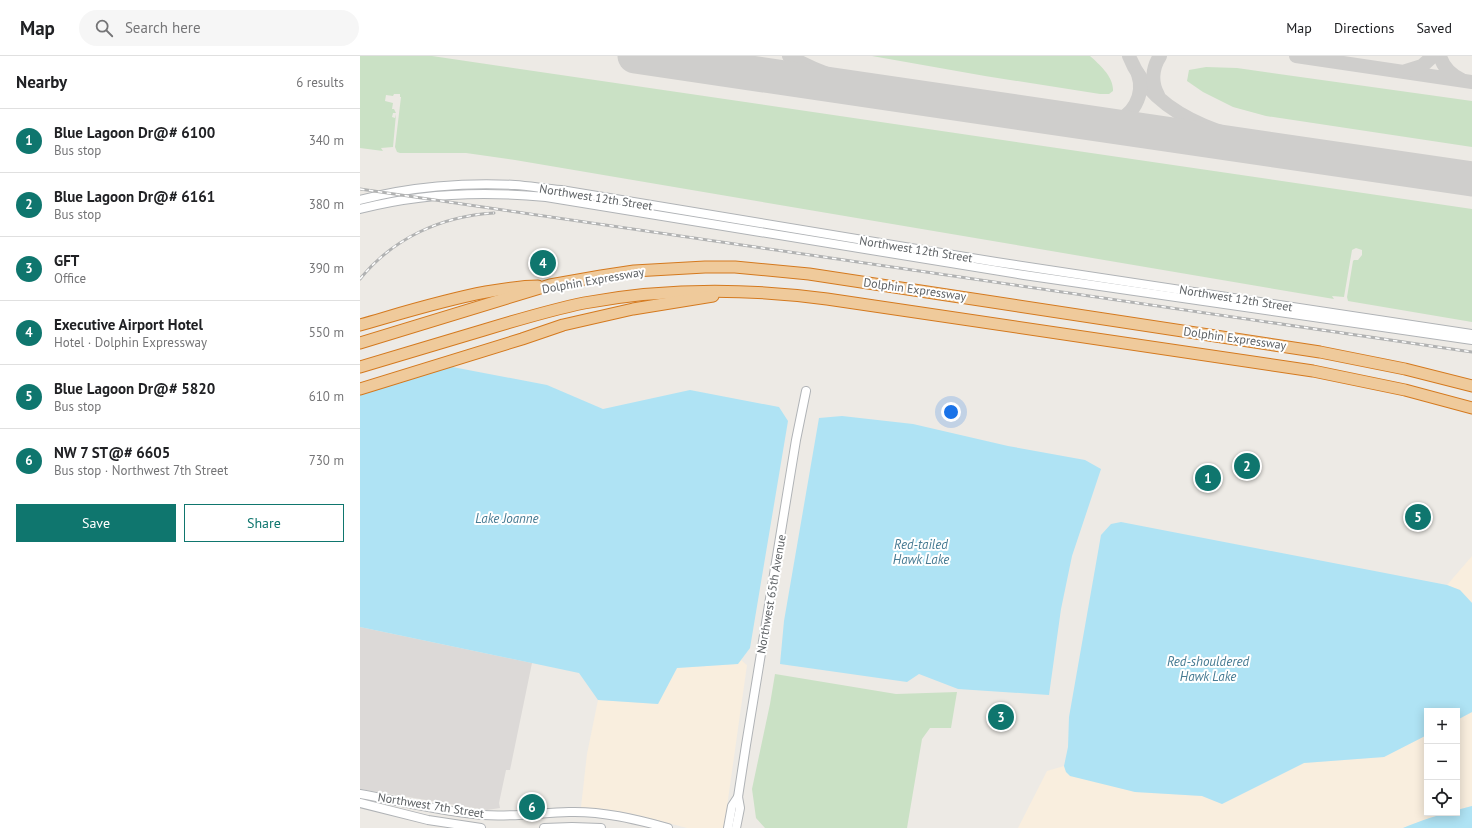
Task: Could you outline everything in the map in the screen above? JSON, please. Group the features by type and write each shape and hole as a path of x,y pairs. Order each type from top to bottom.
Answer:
{"highway":[{"name":"Dolphin Expressway","path":"361,342 550,285 634,271 668,268 735,267 790,271 988,300 1320,352 1399,367 1472,386"},
{"path":"360,325 467,296 521,286 550,285"},
{"name":"Dolphin Expressway","path":"360,367 535,315 583,303 668,292 710,290 746,291 833,300 1284,366 1383,385 1472,408"},
{"path":"360,389 569,323 664,303 746,291"}],"main road":[{"name":"Northwest 12th Street","path":"360,200 386,193 430,188 480,185 515,185 561,190 996,262 1472,334"},
{"name":"Northwest 12th Street","path":"360,209 411,198 451,194 514,194 546,197 1024,275 1472,340"},
{"name":"Northwest 65th Avenue","path":"736,828 740,808 738,797 762,645 806,391"},
{"name":"Northwest 7th Street","path":"360,794 470,813 508,815 568,812 589,813 618,816 668,828"},
{"name":"Northwest 65th Avenue","path":"728,828 732,806 738,797"},
{"name":"Northwest 7th Street","path":"360,803 428,820 480,828"},
{"path":"544,828 572,826 601,828"}],"shaded area":[{"path":"1472,556 1472,603 1460,590 1447,585"},
{"path":"360,627 532,663 510,770 506,770 499,803 500,808 487,810 360,789"},
{"path":"741,660 747,665 724,828 687,828 634,814 581,807 587,754 598,700 658,704 677,668 737,664"},
{"path":"1472,712 1472,806 1460,809 1460,744 1460,718"},
{"path":"1424,737 1424,816 1436,816 1403,828 1018,828 1047,771 1064,766 1066,772 1135,792 1202,796 1222,804 1304,763 1384,757"}],"green space":[{"path":"360,56 432,56 1472,209 1472,322 1348,301 1347,297 1353,261 1358,260 1362,255 1362,250 1356,248 1352,250 1344,297 1332,296 1334,299 515,160 466,153 400,153 397,152 395,147 401,97 400,94 394,94 393,96 386,95 385,101 393,103 392,109 394,109 396,113 393,113 392,117 395,118 396,114 393,147 381,148 383,151 360,148"},
{"path":"872,56 1090,56 1109,76 1113,86 1113,91 1109,94 1100,94"},
{"path":"1206,67 1237,68 1472,101 1472,147 1266,116 1233,107 1203,92 1187,81 1189,70"},
{"path":"775,674 896,694 957,692 951,728 930,728 922,739 907,828 765,828 756,818 752,789"}],"water":[{"name":"Lake Joanne","path":"442,365 547,385 603,409 690,390 779,407 788,421 750,648 738,664 677,668 658,704 598,700 579,673 360,627 360,395"},
{"name":"Red-tailed Hawk Lake","path":"842,416 913,424 1008,446 1085,460 1101,469 1072,556 1061,609 1049,695 958,689 919,674 907,682 780,664 784,621 819,418"},
{"name":"Red-shouldered Hawk Lake","path":"1121,522 1447,585 1460,590 1472,603 1472,712 1460,718 1460,708 1424,708 1424,737 1384,757 1304,763 1222,804 1202,796 1135,792 1070,776 1066,772 1064,766 1068,747 1069,717 1101,535 1111,524"},
{"path":"1472,806 1472,828 1403,828 1436,816 1460,816 1460,809"}],"taxiway":[{"path":"789,56 808,66 848,81 889,91 952,103"},
{"path":"1129,56 1144,82 1165,103 1191,119 1220,132 1250,141 1340,159"},
{"path":"1158,95 1154,86 1153,76 1155,65 1160,56"},
{"path":"1296,56 1472,82"},
{"path":"1406,71 1422,66 1433,56"},
{"path":"1440,56 1443,64 1448,70 1454,76 1462,80"},
{"path":"1086,122 1108,123 1119,120 1131,111 1140,90 1138,74"},
{"path":"1405,168 1472,175"}],"runway":[{"path":"635,56 1472,179"}],"railway":[{"path":"360,189 1472,352"},
{"path":"360,279 388,252 403,241 420,232 437,224 456,219 494,213"}],"place":[{"name":"Executive Airport Hotel","path":"543,263"},
{"name":"Blue Lagoon Dr@# 6161","path":"1247,466"},
{"name":"Blue Lagoon Dr@# 6100","path":"1208,478"},
{"name":"Blue Lagoon Dr@# 5820","path":"1418,517"},
{"name":"GFT","path":"1001,717"},
{"name":"NW 7 ST@# 6605","path":"532,807"}]}
